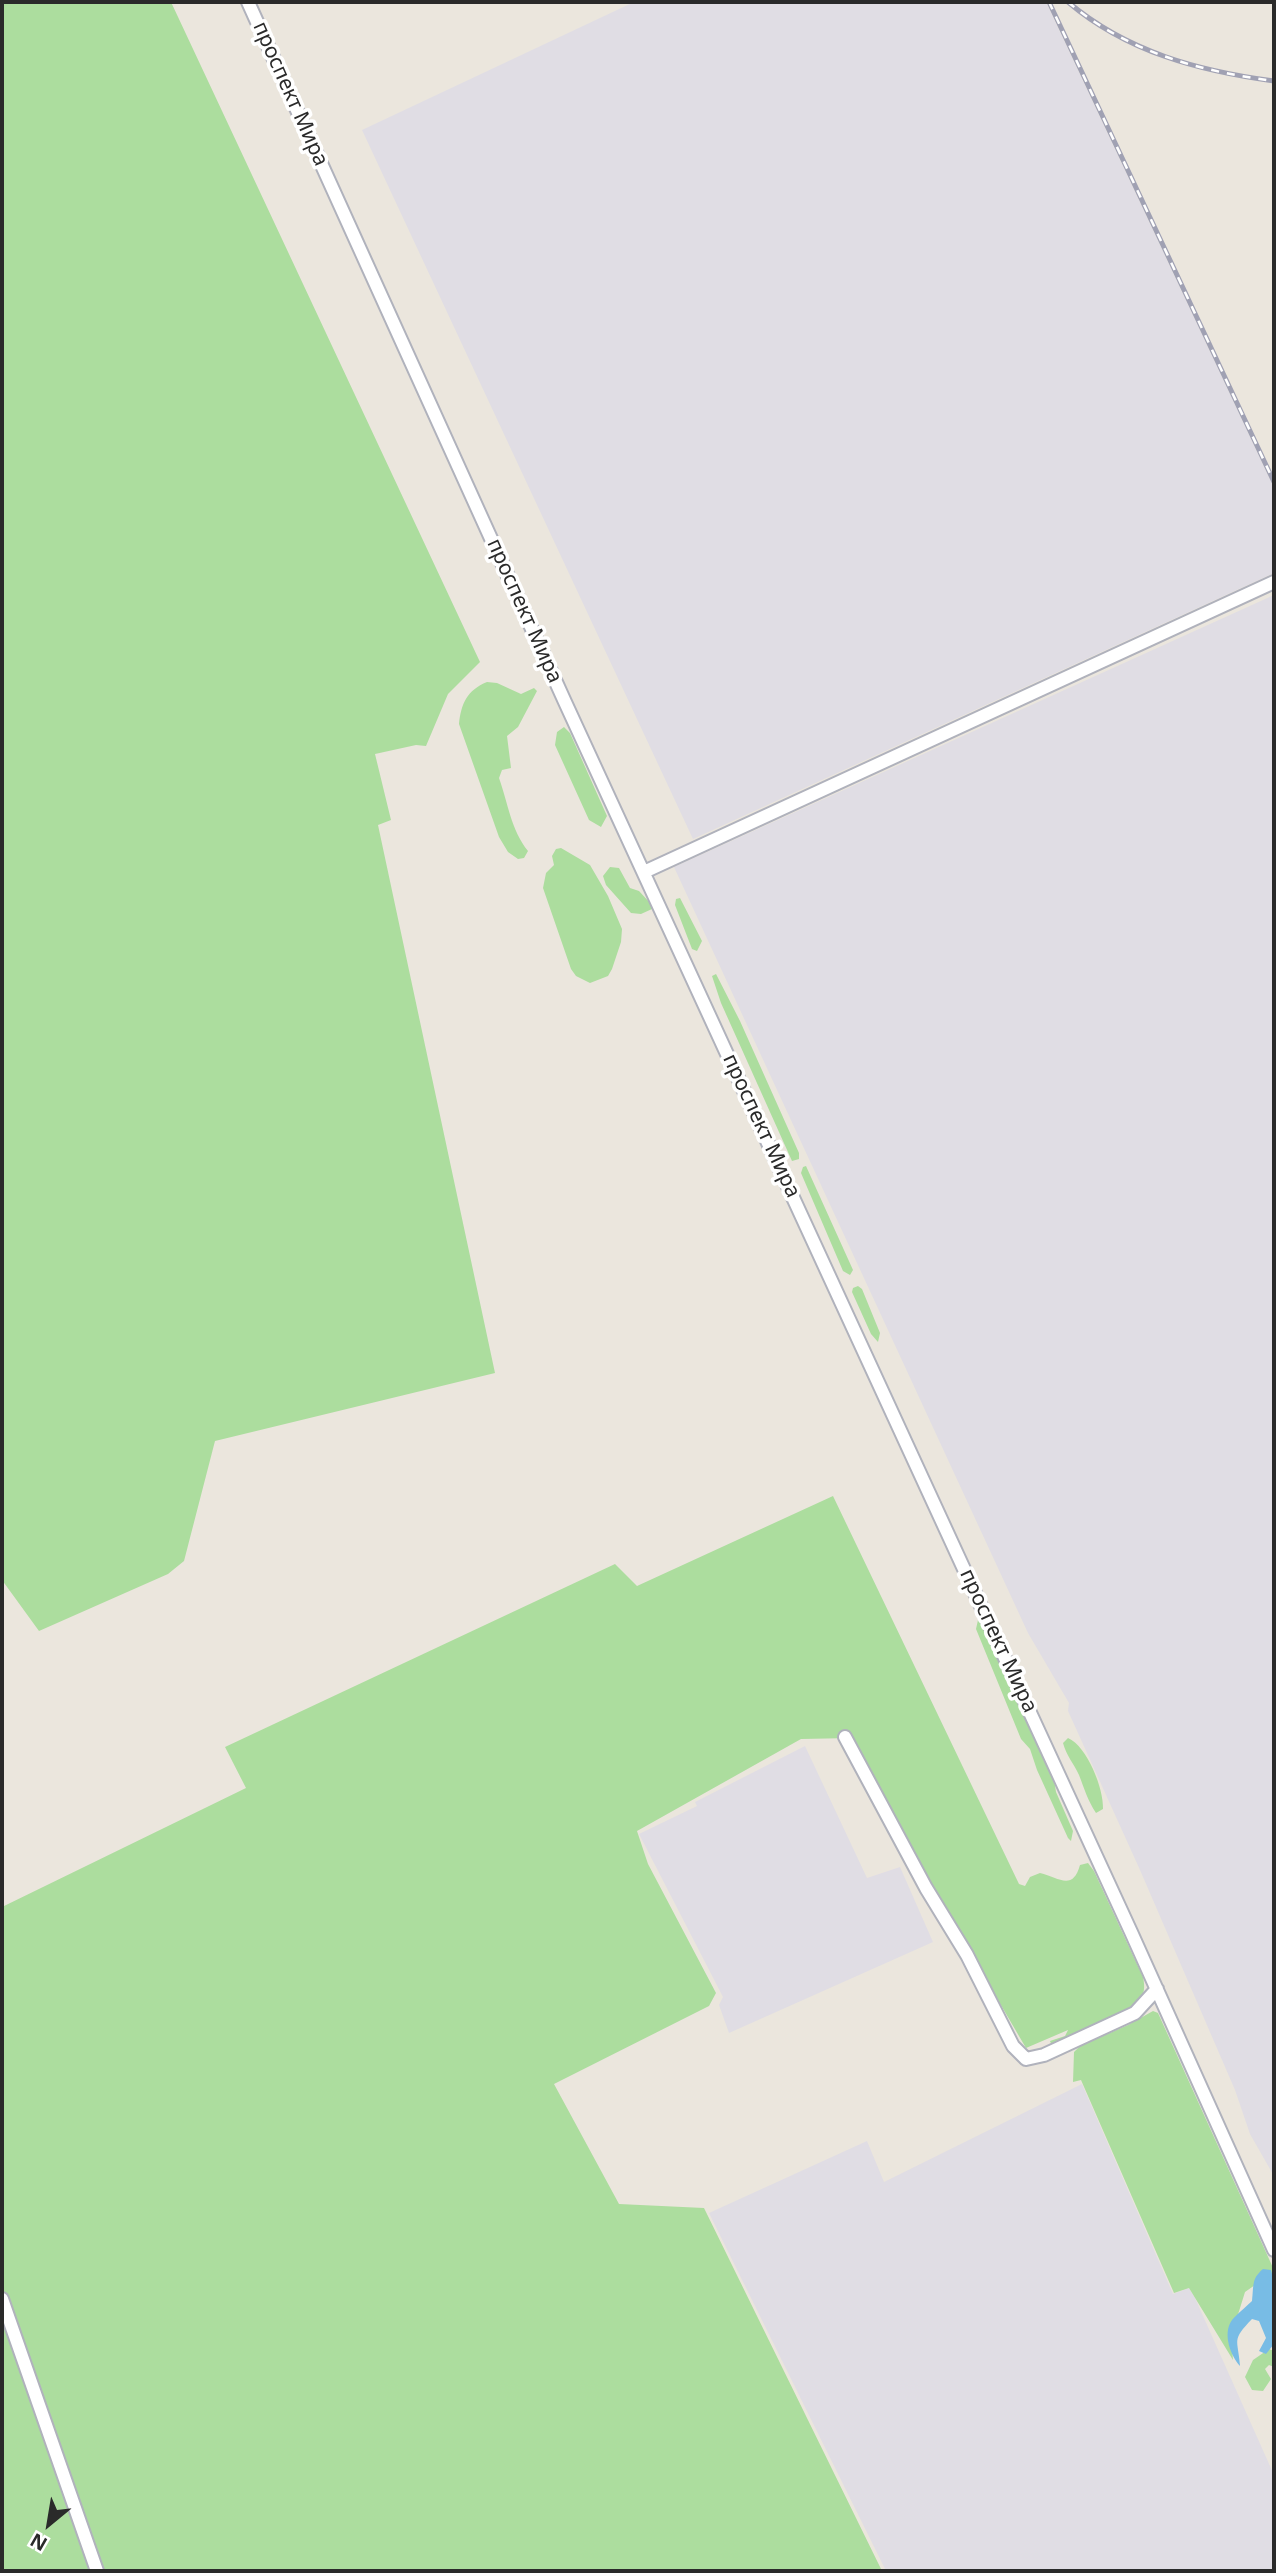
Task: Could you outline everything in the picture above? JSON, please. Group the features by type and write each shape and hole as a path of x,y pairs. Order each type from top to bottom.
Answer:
{"street":[{"name":"проспект Мира","path":"248,2 1274,2250"},
{"path":"644,872 1274,582"},
{"path":"845,1737 926,1888 967,1955 1013,2046 1026,2059 1044,2055 1135,2013 1157,1989"},
{"path":"2,2299 97,2571"}],"shaded area":[{"path":"634,2 1046,2 1274,488 1274,573 693,839 362,130"},
{"path":"1274,595 1274,2176 1250,2134 1235,2090 1068,1711 1069,1703 1028,1633 674,867"},
{"path":"805,1746 867,1878 900,1867 933,1942 729,2033 719,2005 723,1997 639,1834 697,1806 695,1802"},
{"path":"1082,2084 1173,2294 1189,2288 1195,2298 1274,2475 1274,2571 886,2571 709,2213 867,2141 884,2182"}],"green space":[{"path":"2,2 171,2 480,662 448,694 426,746 416,745 375,754 391,820 378,825 495,1373 215,1441 184,1561 168,1574 39,1631 2,1580"},
{"path":"487,682 497,683 521,694 534,688 537,691 518,727 507,736 511,768 502,770 499,778 514,825 528,851 524,858 518,859 508,852 499,837 459,724 466,698 474,689"},
{"path":"564,727 570,733 607,816 601,827 589,820 555,745 557,732"},
{"path":"561,848 590,865 608,896 622,929 621,942 608,976 590,983 576,976 571,969 543,888 546,873 554,865 552,856 556,849"},
{"path":"610,867 619,868 630,888 639,891 652,905 652,909 641,914 631,913 606,885 603,876"},
{"path":"680,898 702,941 697,951 692,949 675,905 676,899"},
{"path":"716,974 740,1021 799,1153 799,1159 792,1161 721,1003 712,976"},
{"path":"806,1166 853,1270 850,1275 843,1271 801,1173"},
{"path":"858,1286 862,1289 880,1333 878,1342 871,1334 852,1292 853,1288"},
{"path":"833,1496 1019,1884 1025,1886 1030,1877 1040,1873 1059,1880 1069,1880 1077,1873 1080,1865 1088,1863 1143,1977 1142,1997 1132,2009 1098,2027 1052,2046 1050,2041 1065,2036 1068,2030 1026,2048 915,1858 852,1738 801,1739 637,1831 648,1864 716,1993 709,2006 554,2084 619,2204 704,2208 882,2571 2,2571 2,1907 246,1788 225,1747 615,1564 637,1586"},
{"path":"978,1620 981,1620 1053,1773 1056,1792 1073,1831 1071,1841 1037,1770 1030,1749 1021,1739 976,1629"},
{"path":"1068,1738 1082,1750 1093,1769 1103,1801 1103,1809 1096,1813 1064,1747 1063,1743"},
{"path":"1153,2011 1158,2013 1274,2270 1274,2315 1255,2285 1245,2292 1231,2337 1233,2360 1189,2288 1174,2293 1081,2080 1073,2082 1074,2052 1080,2046"},
{"path":"1269,2349 1274,2351 1274,2367 1269,2365 1265,2369 1271,2379 1263,2391 1252,2390 1245,2377 1253,2360"}],"water":[{"path":"1263,2269 1271,2270 1272,2275 1274,2344 1266,2354 1259,2351 1266,2338 1259,2321 1252,2319 1238,2336 1240,2366 1229,2344 1229,2326 1252,2301 1255,2280"}],"railway":[{"path":"1049,2 1274,482"},
{"path":"1068,2 1115,34 1165,56 1191,65 1274,81"}]}
